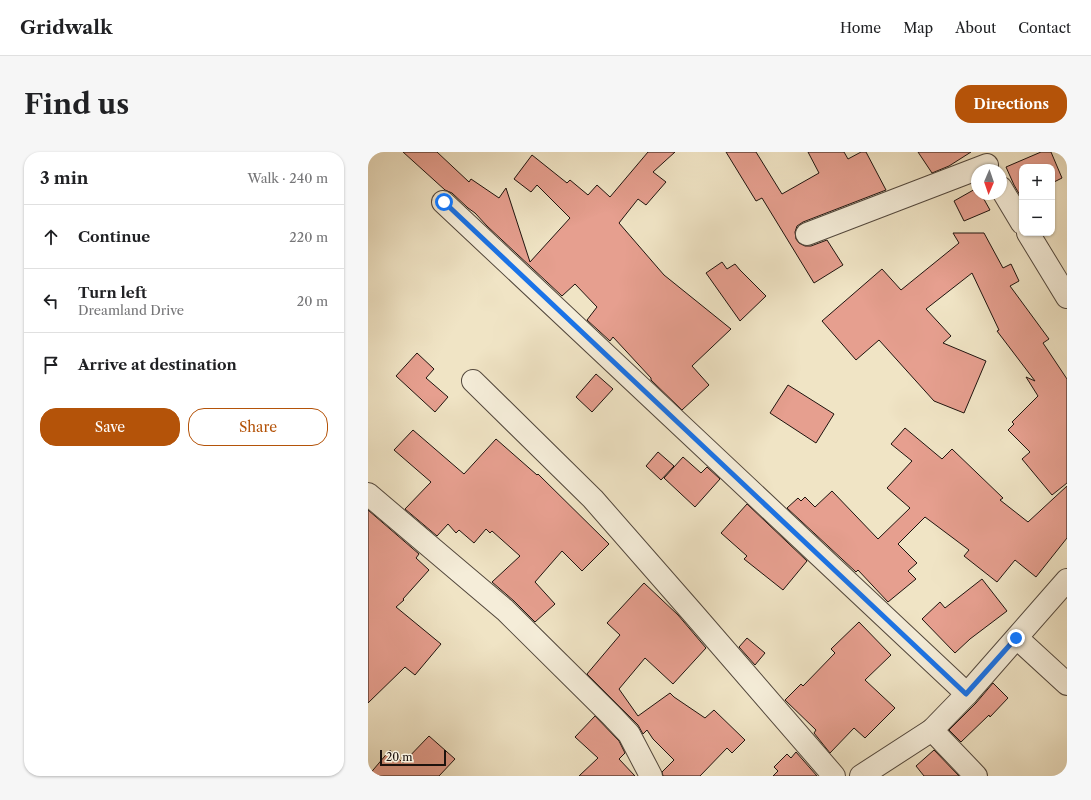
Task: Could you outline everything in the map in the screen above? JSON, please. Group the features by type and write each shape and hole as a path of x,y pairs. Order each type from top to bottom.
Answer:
{"street":[{"path":"807,234 986,162"},
{"path":"1007,198 1019,218"},
{"path":"444,202 966,694"},
{"path":"1030,236 1067,297"},
{"path":"473,382 593,499 834,776"},
{"path":"368,494 505,610 611,715 629,734 651,776"},
{"path":"861,776 932,730 1067,580"},
{"path":"1016,638 1067,684"},
{"path":"932,730 976,776"}],"building":[{"path":"403,152 437,152 469,182 471,179 499,198 506,188 530,262 570,218 537,185 531,192 514,179 532,155 567,183 570,180 588,195 597,185 610,197 648,152 675,152 653,172 666,182 646,205 638,199 619,223 664,275 731,329 692,366 709,385 682,410 651,380 651,378 613,337 610,341 587,320 597,307 575,284 562,296 475,213 452,193 445,190"},
{"path":"726,152 756,152 782,194 819,173 808,152 844,152 848,159 861,152 866,152 886,190 803,222 797,226 795,232 796,239 799,243 805,246 811,246 827,240 843,265 814,283 762,198 756,201"},
{"path":"918,152 971,152 949,166 932,173"},
{"path":"1041,152 1051,152 1062,178 1055,182 1055,164 1019,164 1019,194 1007,167"},
{"path":"971,191 971,200 984,200 990,210 964,221 954,201"},
{"path":"953,233 984,233 1003,268 1011,264 1019,281 1010,286 1049,339 1043,343 1067,379 1067,483 1052,495 1022,459 1030,452 1008,430 1014,424 1012,422 1038,396 1026,377 1035,381 997,331 999,330 972,273 926,309 951,336 943,343 986,361 964,413 934,401 879,340 856,360 822,321 882,269 901,290 959,243"},
{"path":"722,262 727,269 735,264 766,296 740,321 706,273"},
{"path":"417,353 434,369 426,378 448,397 435,412 396,376"},
{"path":"596,374 613,389 592,412 576,397"},
{"path":"788,385 834,414 816,443 770,413"},
{"path":"905,428 942,459 952,449 1003,498 1000,500 1028,522 1067,486 1067,538 1036,577 1015,560 997,582 964,556 969,550 925,517 898,544 917,563 908,571 916,579 888,602 858,570 856,572 787,508 798,498 801,501 805,497 815,507 832,491 878,539 910,508 887,488 912,461 891,444"},
{"path":"413,430 464,474 496,439 537,475 538,474 609,544 582,571 562,551 535,582 555,604 535,622 492,582 520,556 492,531 490,533 486,529 474,543 459,530 456,533 448,524 437,536 405,509 431,482 394,450"},
{"path":"658,452 674,466 661,480 646,466"},
{"path":"683,457 701,473 707,467 720,479 695,507 664,478"},
{"path":"747,504 807,561 783,590 744,559 747,556 721,533"},
{"path":"368,510 419,554 416,558 429,570 403,599 404,600 396,607 441,644 415,675 405,667 368,703"},
{"path":"982,579 1007,611 970,639 955,653 922,619 940,602 945,608"},
{"path":"644,583 678,615 706,648 673,684 645,658 619,689 638,716 670,693 705,718 714,710 745,740 732,753 727,748 700,776 663,776 662,772 674,760 653,739 647,730 643,734 638,725 587,674 620,635 607,623"},
{"path":"859,622 891,655 865,680 895,708 865,738 854,728 830,753 814,733 816,730 785,700 801,684 803,686 835,653 831,649"},
{"path":"747,638 765,653 755,665 739,647"},
{"path":"993,683 1008,698 990,717 989,715 961,742 949,730 976,703"},
{"path":"595,716 619,741 625,753 619,759 635,776 579,776 598,758 575,737"},
{"path":"429,736 455,759 439,776 368,776 390,750 403,763"},
{"path":"934,750 959,776 924,776 916,766"},
{"path":"796,752 817,776 773,776 778,771 774,767 787,754 791,758"}],"route":[{"path":"444,202 966,694 1016,638"}]}
